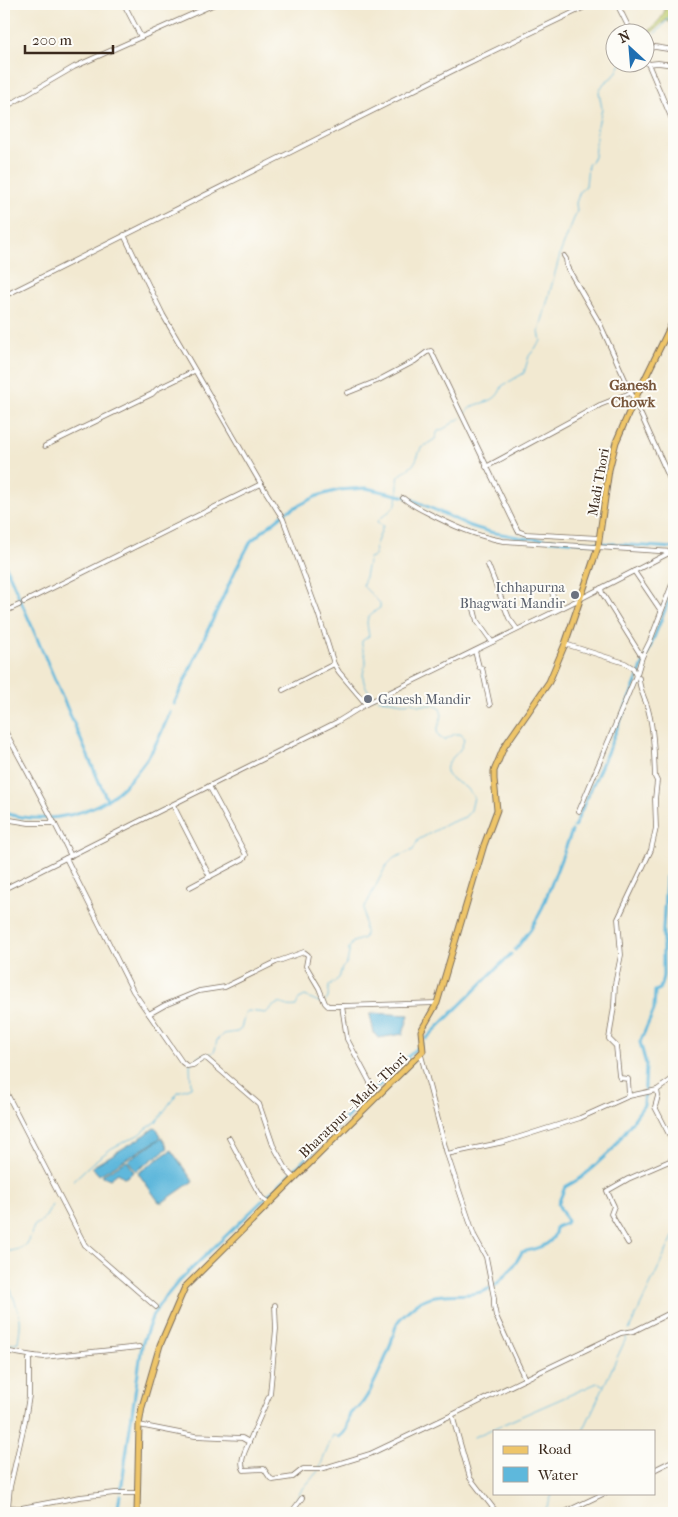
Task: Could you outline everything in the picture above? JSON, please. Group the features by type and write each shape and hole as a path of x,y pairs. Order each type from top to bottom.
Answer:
{"main road":[{"name":"Madi Thori","path":"598,543 608,470 616,442 674,319"},
{"name":"Bharatpur - Madi -Thori","path":"137,1513 139,1425 142,1407 160,1345 185,1287 376,1097 421,1055 424,1048 421,1031 436,1003 484,845 497,810 494,771 504,747 549,682 565,644 598,543"}],"street":[{"path":"124,4 141,37"},
{"path":"4,108 74,67 215,4"},
{"path":"4,296 454,70 591,4"},
{"path":"617,4 626,22"},
{"path":"656,47 674,50"},
{"path":"656,63 674,65"},
{"path":"651,72 674,124"},
{"path":"124,235 163,315 194,371 281,515 318,613 334,664 366,704"},
{"path":"564,256 568,267 600,324 674,488"},
{"path":"347,393 377,381 430,351 518,531 526,534 673,552"},
{"path":"45,446 152,394 157,389 194,371"},
{"path":"486,467 600,405 630,393"},
{"path":"24,602 261,484"},
{"path":"403,498 407,502 437,517 485,538 503,541 598,543"},
{"path":"4,889 337,722 366,704 673,552"},
{"path":"488,565 509,618 517,629"},
{"path":"634,571 661,611"},
{"path":"579,811 674,579"},
{"path":"601,588 602,593 642,657"},
{"path":"552,592 556,610"},
{"path":"4,612 19,605"},
{"path":"474,609 477,621 492,642"},
{"path":"565,644 625,662 633,668 636,676 637,673"},
{"path":"476,651 490,704"},
{"path":"283,690 334,664"},
{"path":"629,1096 628,1078 620,1078 619,1076 616,1046 609,1039 615,984 621,955 618,919 651,850 656,828 655,798 657,781 655,777 654,749 648,709 639,684 639,678"},
{"path":"4,729 54,820 71,856"},
{"path":"190,887 243,859 246,855 209,786"},
{"path":"173,805 210,877"},
{"path":"4,819 30,823 54,820"},
{"path":"66,858 133,991 182,1062 187,1066 193,1065 204,1058 208,1059 259,1104 273,1144 288,1172 294,1178"},
{"path":"149,1014 199,991 225,987 276,962 304,952 308,955 307,970 320,988 328,1006 436,1003"},
{"path":"342,1006 347,1039 372,1088"},
{"path":"421,1055 447,1154 474,1235 486,1257 496,1316 525,1379"},
{"path":"447,1154 513,1139 580,1118 629,1096 657,1090 674,1078"},
{"path":"4,1088 85,1245 156,1307"},
{"path":"657,1090 658,1096 655,1106 674,1144"},
{"path":"229,1138 257,1190 262,1198 269,1203"},
{"path":"628,1243 611,1214 614,1206 607,1191 628,1179 674,1159"},
{"path":"275,1305 276,1329 270,1394 242,1460 244,1470 264,1469 273,1480 291,1477 303,1469 321,1469 370,1454 525,1379 674,1312"},
{"path":"4,1350 44,1357 139,1347"},
{"path":"34,1356 29,1359 28,1363 29,1396 6,1507 21,1508 80,1497 115,1493 137,1493"},
{"path":"452,1415 470,1478 497,1513"},
{"path":"139,1425 195,1436 242,1438 249,1442"},
{"path":"656,1469 674,1460"},
{"path":"563,1513 603,1494"},
{"path":"294,1513 294,1509 302,1498"}],"green space":[{"path":"674,4 674,17 671,23 666,20 656,28 656,24 665,10 663,5"}],"water":[{"path":"372,1013 409,1015 403,1034 378,1038 374,1033 370,1015"},
{"path":"154,1128 157,1129 161,1136 158,1140 99,1175 92,1167 145,1135"},
{"path":"162,1138 168,1148 136,1171 128,1160"},
{"path":"171,1150 193,1181 163,1202 159,1202 138,1173"},
{"path":"126,1161 134,1172 125,1178 118,1173 110,1179 102,1175"}],"waterway":[{"path":"656,32 667,21 673,4"},
{"path":"464,415 473,406 492,400 496,397 502,386 524,373 529,356 541,341 539,332 561,251 577,211 576,203 580,191 586,186 588,165 594,157 597,129 602,109 599,92 604,83 617,72"},
{"path":"375,698 364,682 363,674 366,661 362,641 369,636 367,625 369,616 380,608 380,603 363,586 369,558 374,556 375,547 383,526 377,522 395,505 398,497 399,476 413,465 421,448 435,439 438,431 461,418"},
{"path":"174,704 235,571 251,541 286,512 317,496 339,490 366,488 407,497 470,526 490,532 524,538 674,548"},
{"path":"4,562 107,800"},
{"path":"574,827 610,746 674,588"},
{"path":"326,1001 329,986 339,978 342,968 347,963 349,948 353,942 364,938 364,909 386,866 394,858 413,850 418,840 447,824 465,817 471,810 474,797 466,788 451,779 447,774 447,766 459,751 464,737 460,734 455,734 444,740 439,737 437,731 442,715 440,708 433,705 418,705 412,702 403,703 379,699"},
{"path":"4,813 30,818 57,817 83,811 108,799 125,785 146,760 156,744 170,712"},
{"path":"515,950 531,929 541,911 572,831"},
{"path":"494,1286 510,1270 522,1252 545,1245 553,1238 556,1227 566,1223 567,1221 558,1204 565,1187 581,1178 612,1150 644,1105 646,1064 640,1042 654,1010 655,991 660,989 663,976 666,877 674,872"},
{"path":"426,1039 511,954"},
{"path":"74,1180 112,1148 138,1135 157,1121 178,1092 191,1087 190,1064 200,1056 211,1054 215,1050 217,1040 223,1034 237,1032 241,1029 245,1013 248,1011 266,1013 279,1004 296,1006 299,999 305,996 322,1002"},
{"path":"291,1173 422,1043"},
{"path":"265,1198 289,1175"},
{"path":"121,1490 142,1345 152,1317 159,1305 178,1282 263,1200"},
{"path":"4,1346 18,1342 20,1324 18,1310 5,1268 6,1252 26,1245 34,1226 45,1218 52,1205"},
{"path":"629,1330 674,1235"},
{"path":"339,1437 346,1429 351,1412 359,1407 370,1391 387,1354 397,1323 403,1315 416,1304 434,1296 472,1294 490,1288"},
{"path":"583,1430 628,1334"},
{"path":"474,1437 597,1383 603,1385"},
{"path":"320,1467 333,1435 339,1437"},
{"path":"289,1513 301,1491 318,1471"},
{"path":"544,1513 553,1494"},
{"path":"117,1513 120,1495"}],"place":[{"name":"Ichhapurna Bhagwati Mandir","path":"575,595"},
{"name":"Ganesh Mandir","path":"368,699"}],"district":[{"name":"Ganesh Chowk","path":"633,394"}]}
